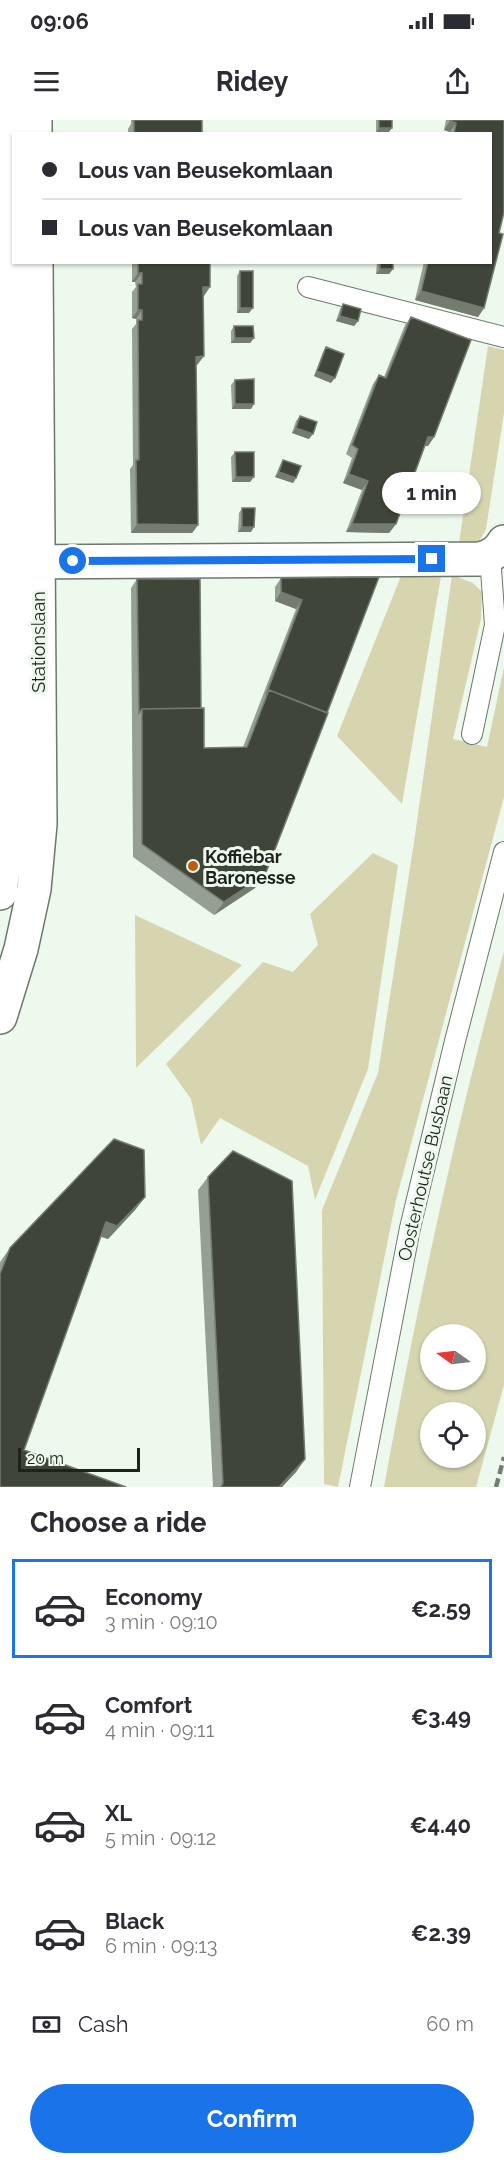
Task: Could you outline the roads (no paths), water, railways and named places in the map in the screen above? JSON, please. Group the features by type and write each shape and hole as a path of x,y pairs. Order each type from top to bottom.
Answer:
{"main road":[{"name":"Stationslaan","path":"0,1017 23,939 34,889 39,824 23,562 4,120"},
{"name":"Stationslaan","path":"0,893 9,811 10,740 23,562 36,264"},
{"path":"23,562 480,559 497,549"}],"lane":[{"path":"308,287 504,337"},
{"path":"472,734 495,625 497,549"},
{"name":"Oosterhoutse Busbaan","path":"360,1487 410,1228 504,852"}],"railway":[{"path":"496,1487 504,1457"}],"place":[{"name":"Koffiebar Baronesse","path":"193,866"}]}
